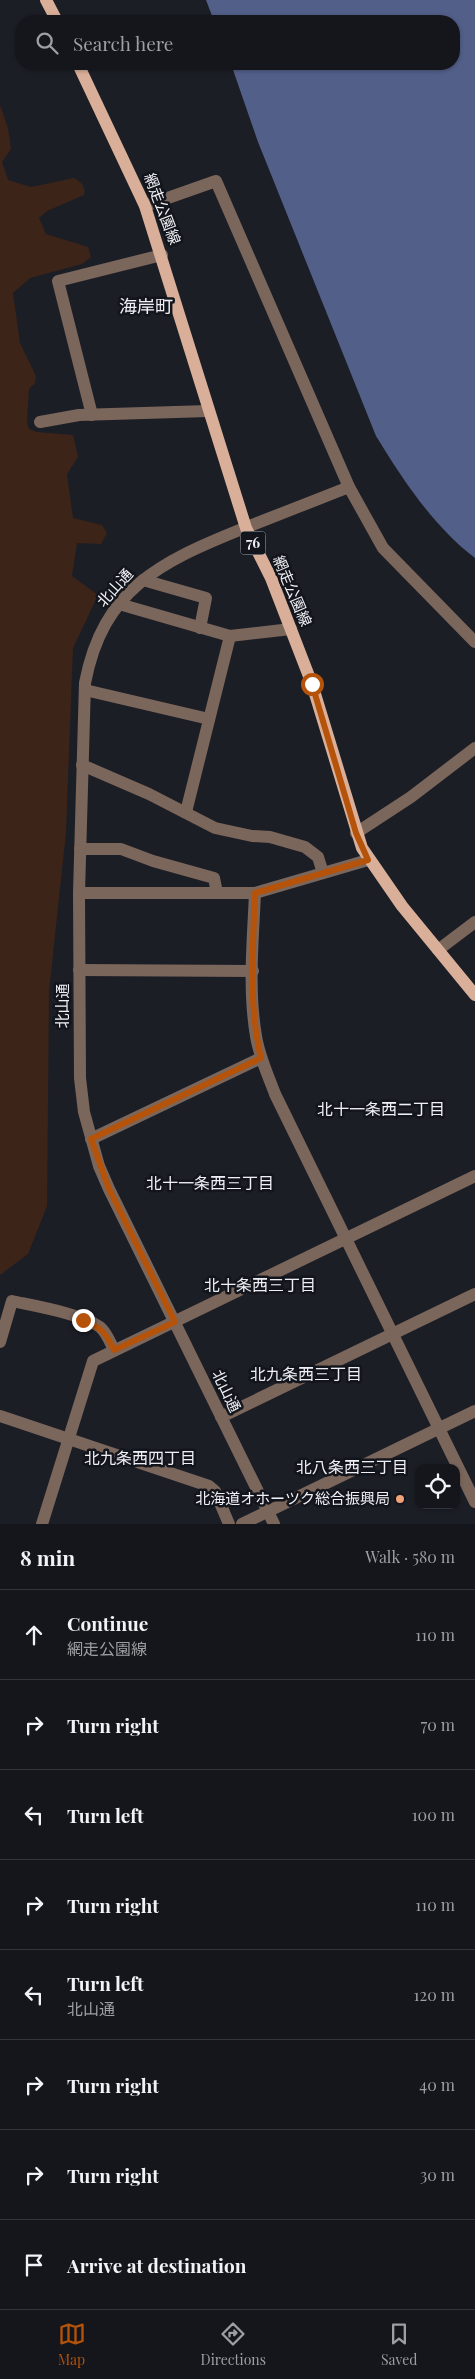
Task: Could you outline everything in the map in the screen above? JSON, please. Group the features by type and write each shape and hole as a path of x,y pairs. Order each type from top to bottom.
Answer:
{"main road":[{"path":"46,0 54,15"},
{"name":"網走公園線","path":"81,70 145,206 162,254 208,411 246,528 270,578 312,684 356,833 368,860 475,995"}],"street":[{"path":"145,206 216,181 349,487 382,548 475,642"},
{"path":"92,415 58,281 162,254"},
{"path":"40,422 92,415 208,411"},
{"name":"北山通","path":"274,1524 109,1189 91,1139 84,1112 80,1078 79,893 85,690 92,650 99,635 119,604 143,580 190,550 349,487"},
{"path":"143,580 206,598 200,628"},
{"path":"119,604 230,636 291,629"},
{"path":"186,812 230,636"},
{"path":"85,690 209,719"},
{"path":"356,833 411,797 475,748"},
{"path":"82,765 186,812 215,828 270,837 305,847 318,857 324,873"},
{"path":"80,849 121,850 214,878 217,893"},
{"path":"79,893 255,893 368,860"},
{"path":"255,893 253,971 255,1024 261,1058 275,1094 348,1238 475,1502"},
{"path":"438,950 475,922"},
{"path":"79,970 253,971"},
{"path":"91,1139 261,1058"},
{"path":"42,1524 93,1361 475,1176"},
{"path":"221,1417 475,1294"},
{"path":"0,1342 12,1301 63,1314 99,1326 106,1334 114,1350"},
{"path":"242,1524 475,1411"},
{"path":"0,1416 208,1486 215,1491 229,1524"}],"shaded area":[{"path":"0,105 8,128 11,149 2,162 8,180 31,187 74,178 84,187 84,195 47,211 39,218 46,234 88,247 91,257 82,264 30,278 13,293 20,343 36,376 35,383 29,389 27,422 29,429 37,432 73,435 78,457 67,474 73,518 102,525 107,533 101,544 77,543 72,576 98,595 73,648 66,832 49,992 47,1206 28,1254 0,1275"}],"water":[{"path":"206,0 475,0 475,558 446,532 420,502 376,436 258,142 233,70 460,70 460,15 212,15"}],"place":[{"name":"北海道オホーツク総合振興局","path":"400,1499"}],"district":[{"name":"海岸町","path":"146,307"},
{"name":"北十一条西二丁目","path":"381,1109"},
{"name":"北十一条西三丁目","path":"210,1183"},
{"name":"北十条西三丁目","path":"260,1285"},
{"name":"北九条西三丁目","path":"306,1374"},
{"name":"北九条西四丁目","path":"140,1458"},
{"name":"北八条西三丁目","path":"352,1467"}],"route":[{"path":"83,1320 99,1326 106,1334 114,1350 175,1322 109,1189 99,1166 91,1139 261,1058 256,1036 252,997 255,893 368,860 356,833 340,783 312,684"}]}
